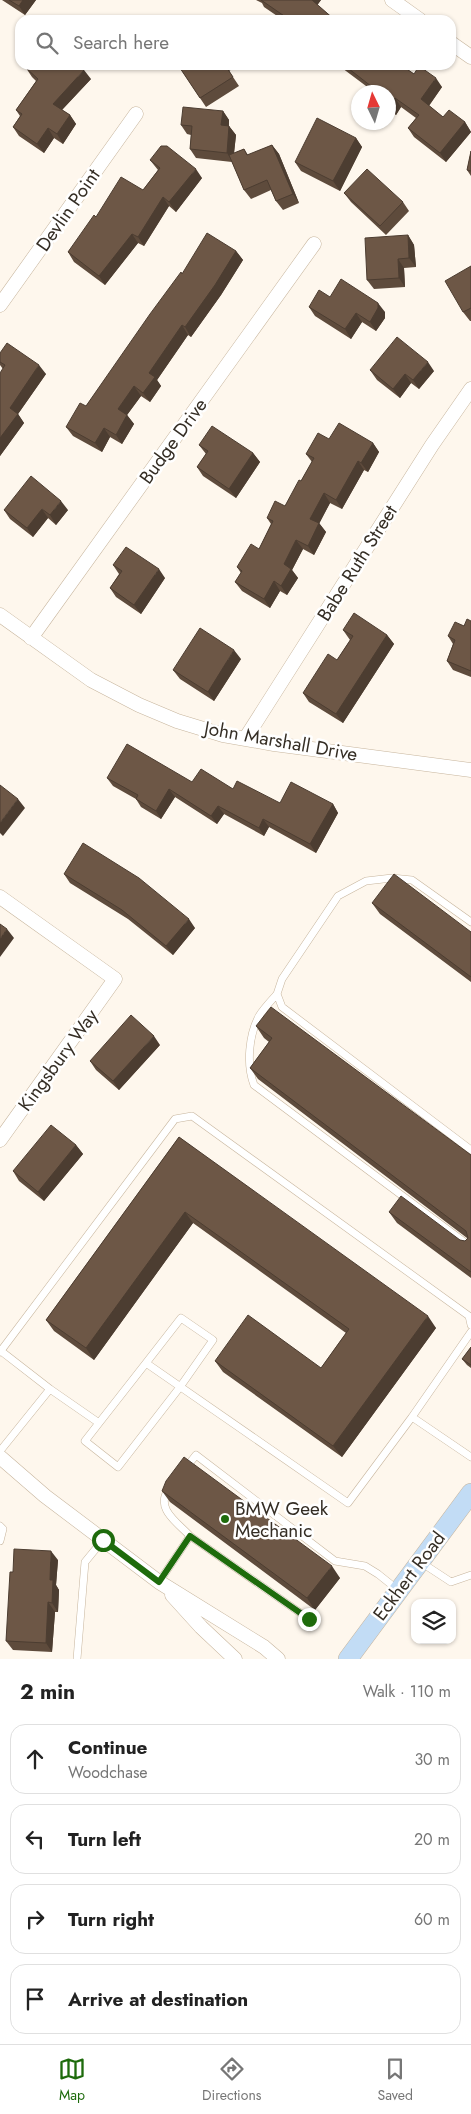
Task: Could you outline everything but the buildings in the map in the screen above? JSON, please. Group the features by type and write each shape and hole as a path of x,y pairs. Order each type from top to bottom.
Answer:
{"main road":[{"name":"Eckhert Road","path":"348,1659 471,1493"}],"street":[{"path":"392,0 413,15"},
{"path":"456,46 471,57"},
{"name":"Devlin Point","path":"0,305 136,114"},
{"name":"Budge Drive","path":"31,638 314,244"},
{"name":"Babe Ruth Street","path":"245,739 432,445 471,389"},
{"name":"John Marshall Drive","path":"0,615 91,680 139,705 177,721 223,735 245,739 471,770"},
{"name":"Kingsbury Way","path":"0,898 115,979 0,1140"},
{"path":"0,1457 45,1496 159,1582 264,1647 278,1659"},
{"path":"159,1582 201,1627 235,1659"}],"lane":[{"path":"471,922 412,880 392,878 366,881 338,896 282,979 277,994 259,1016 252,1038 248,1062 249,1074 254,1085 471,1247"},
{"path":"277,994 282,1007 471,1150"},
{"path":"99,1423 0,1352 175,1119 192,1116 469,1316 471,1325"},
{"path":"181,1318 214,1340 118,1467 85,1441 146,1363 181,1318"},
{"path":"146,1363 348,1503 412,1417 471,1332"},
{"path":"0,1451 50,1389"},
{"path":"412,1417 471,1457"},
{"path":"180,1475 196,1455 335,1561 365,1566 398,1590"},
{"path":"175,1482 164,1495 164,1504 166,1511 190,1536 309,1619"},
{"path":"0,1526 3,1529 0,1541"},
{"path":"159,1582 190,1536"},
{"path":"77,1659 85,1562 103,1540"},
{"path":"419,1561 451,1582 471,1574"}],"place":[{"name":"BMW Geek Mechanic","path":"225,1519"}],"route":[{"path":"103,1540 159,1582 190,1536 309,1619"}]}
